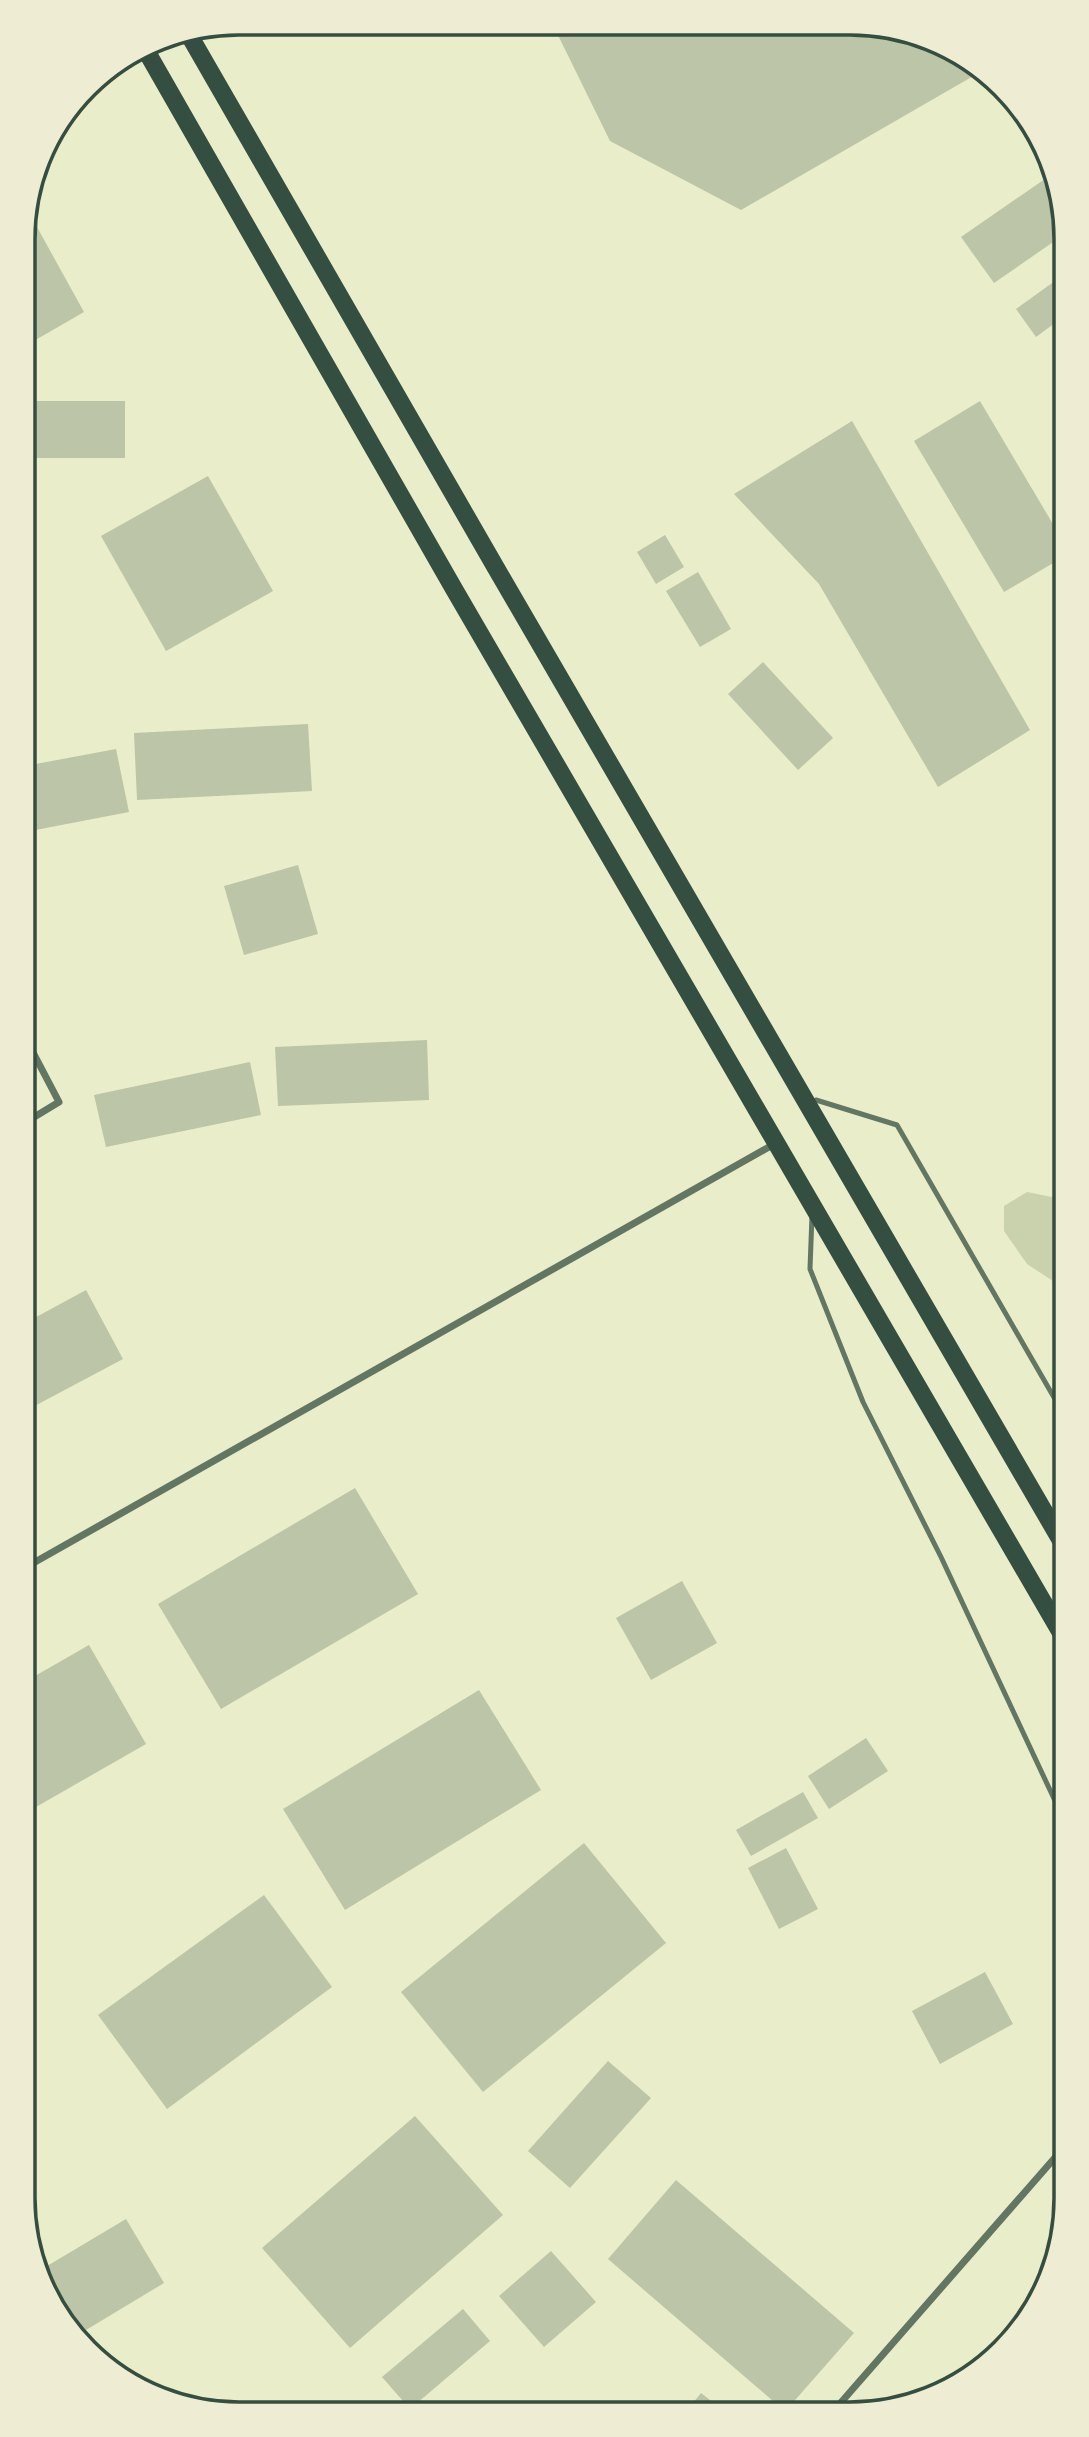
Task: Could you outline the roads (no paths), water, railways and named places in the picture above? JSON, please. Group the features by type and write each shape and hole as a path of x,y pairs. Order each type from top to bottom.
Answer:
{"main road":[{"path":"192,41 1054,1528"},
{"path":"149,56 447,577 1054,1621"}],"street":[{"path":"35,1056 59,1102 35,1117"},
{"path":"35,1562 777,1143"},
{"path":"841,2402 1054,2159"}],"lane":[{"path":"816,1100 897,1125 1054,1397"},
{"path":"812,1205 810,1269 863,1402 941,1558 1054,1799"}]}
